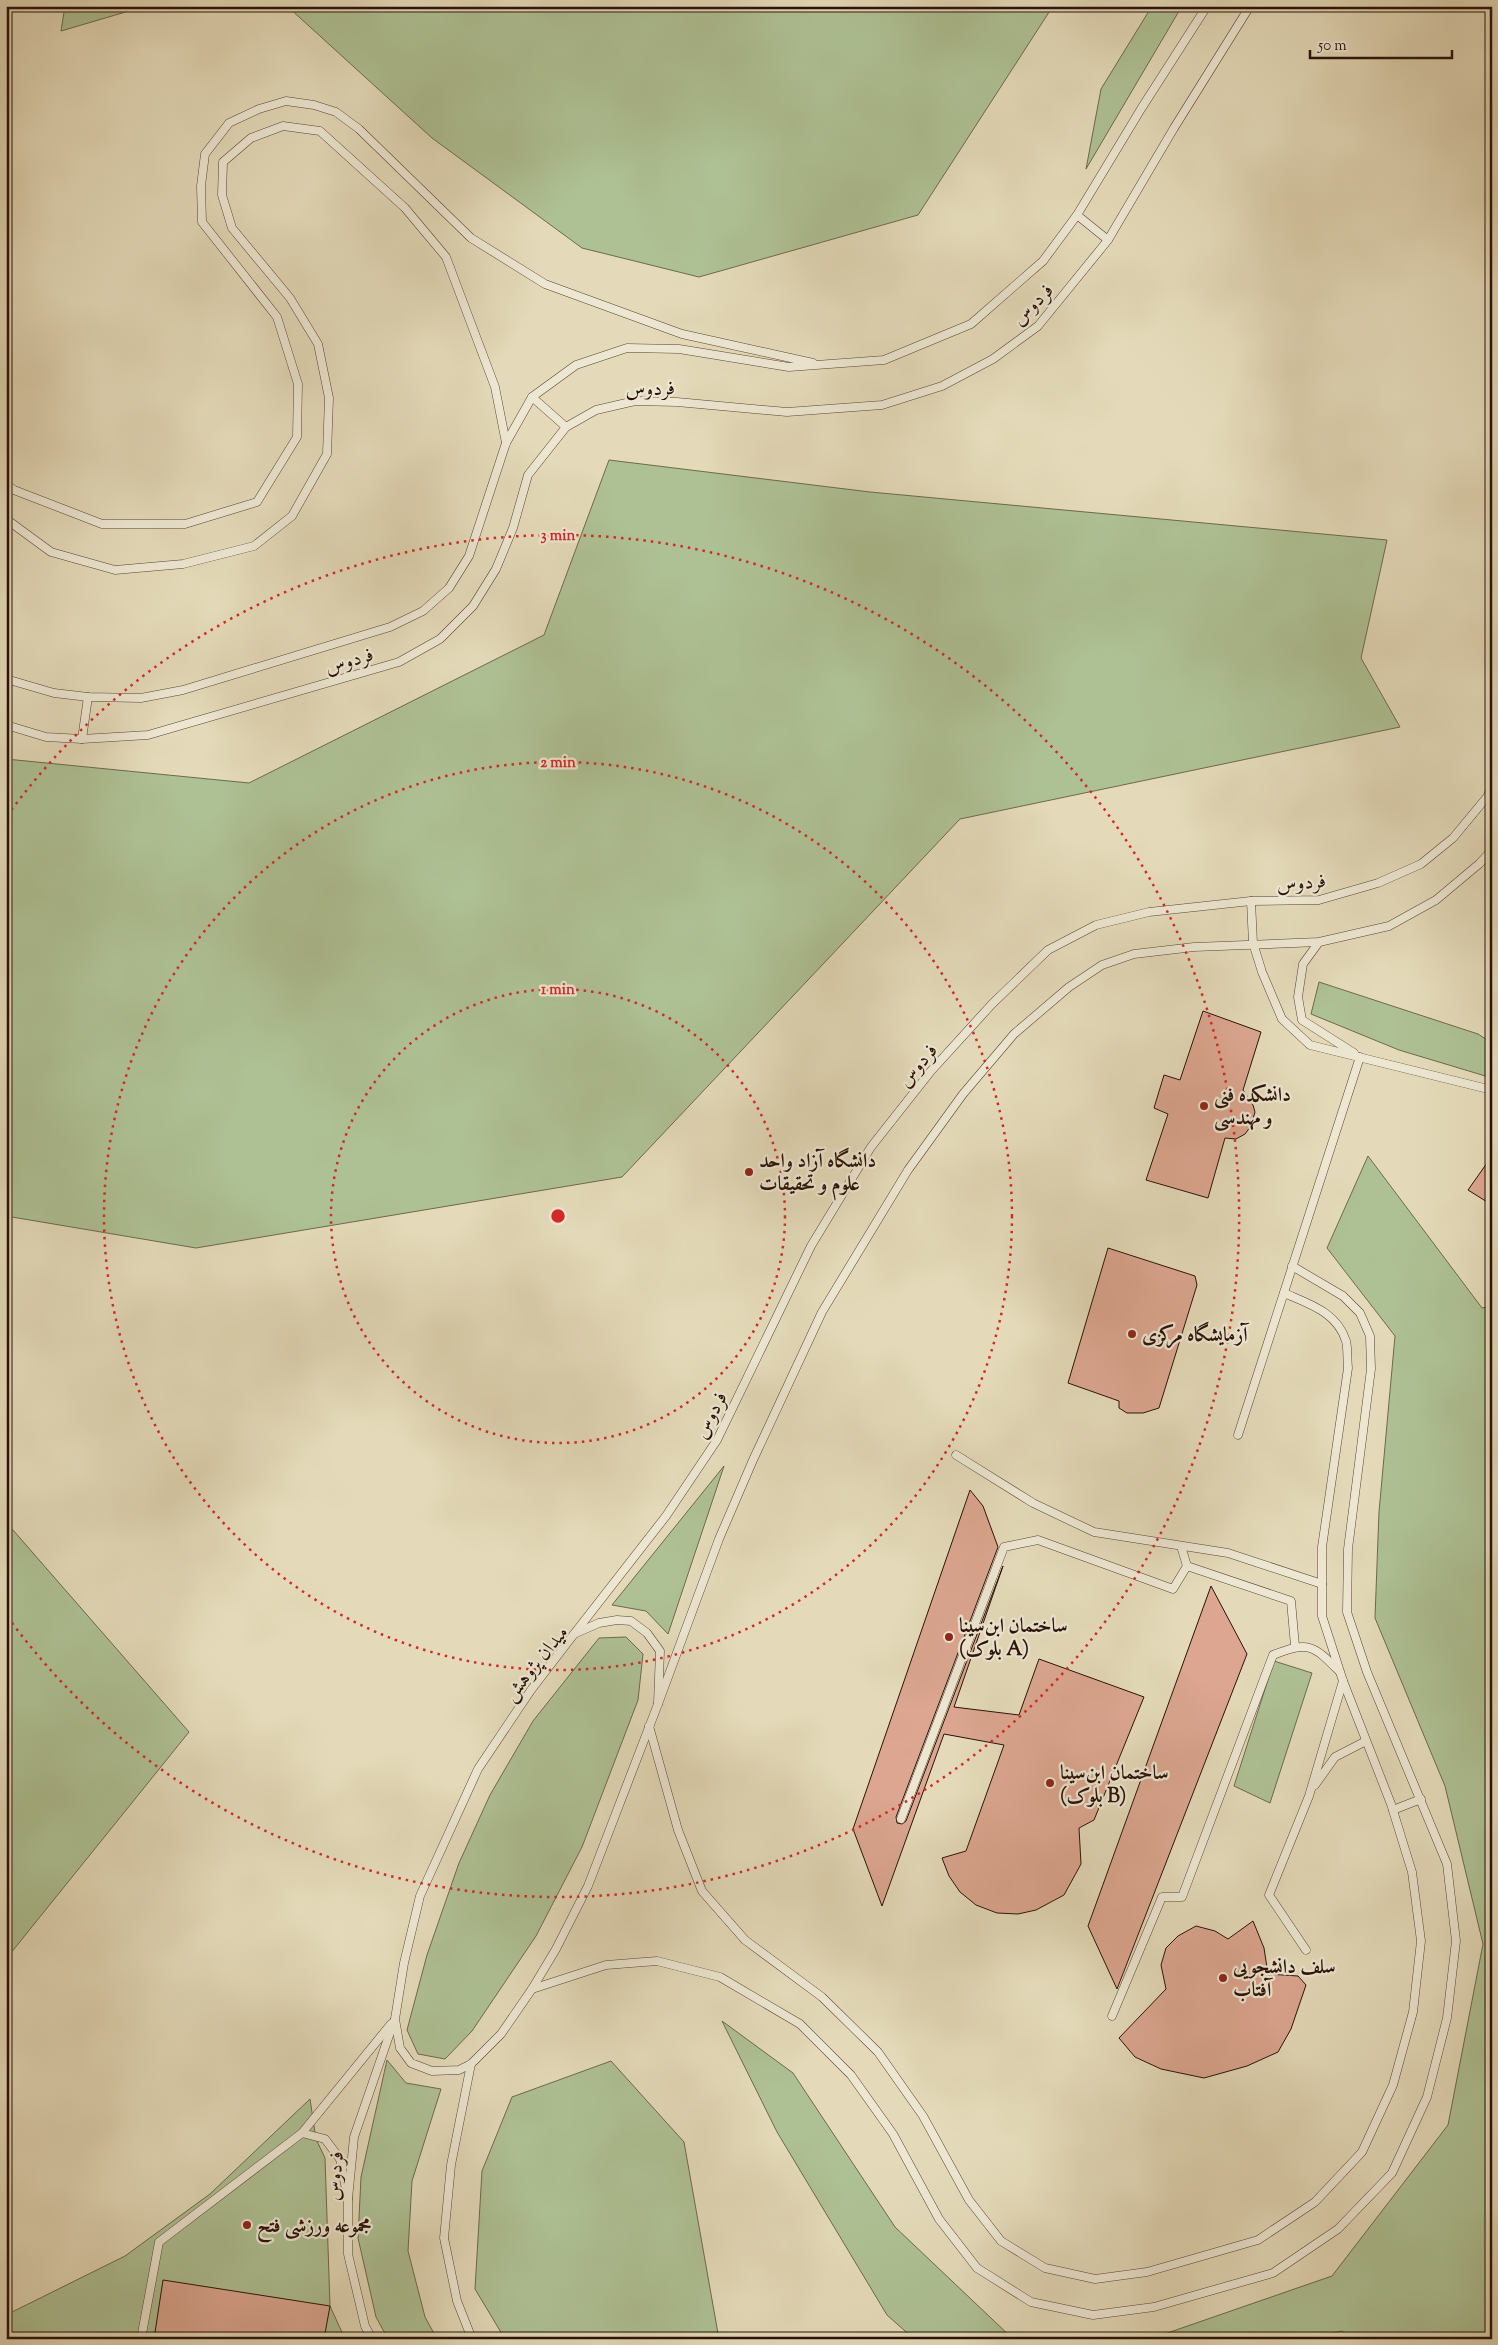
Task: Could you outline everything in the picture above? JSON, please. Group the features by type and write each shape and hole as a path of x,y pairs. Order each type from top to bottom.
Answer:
{"lane":[{"name":"فردوس","path":"6,679 54,693 88,697 141,698 182,690 390,627 423,612 449,588 469,556 506,443 532,398 576,365 627,348 679,349 789,367 884,360 971,324 1043,261 1077,215 1141,109 1207,6"},
{"name":"فردوس","path":"6,725 46,738 82,740 148,735 192,724 399,662 440,639 473,606 496,569 513,528 528,475 566,427 596,410 635,401 677,402 787,412 882,405 942,386 993,359 1038,326 1108,240 1174,128 1250,6"},
{"path":"6,484 14,490 102,524 185,524 256,502 297,437 298,384 277,317 202,222 201,186 205,154 229,123 259,109 286,101 314,105 336,112 360,129 471,238 545,284 682,334 823,365"},
{"path":"6,519 51,552 115,570 183,564 254,546 292,516 327,454 330,398 318,344 290,298 232,228 222,195 223,162 251,138 282,126 320,131 405,208 446,257 495,387 506,443"},
{"path":"1077,215 1108,240"},
{"path":"532,398 566,427"},
{"path":"82,740 88,697"},
{"name":"فردوس","path":"574,1634 666,1516 717,1440 811,1246 871,1147 931,1071 992,1004 1048,950 1096,926 1149,912 1251,901 1319,900 1378,883 1421,864 1453,838 1487,797 1492,788"},
{"path":"658,1704 719,1539 753,1460 822,1312 908,1170 962,1094 1014,1034 1069,987 1102,965 1134,954 1194,946 1319,942 1388,926 1436,900 1479,864 1492,850"},
{"path":"1251,901 1253,943 1262,972 1282,1019 1310,1044 1492,1090"},
{"path":"1319,942 1303,964 1298,997 1302,1020 1360,1056"},
{"path":"1238,1435 1360,1056"},
{"path":"532,1989 606,1965 657,1960 720,1977 800,2024 851,2075 893,2134 939,2219 977,2268 1031,2302 1093,2315 1154,2307 1273,2272 1338,2230 1392,2172 1426,2097 1447,2018 1456,1942 1447,1864 1367,1672 1347,1612 1348,1549 1371,1369 1370,1336 1360,1313 1343,1296 1292,1266"},
{"path":"649,1726 678,1830 702,1891 744,1940 822,1996 878,2052 923,2116 969,2200 1001,2241 1045,2268 1095,2279 1147,2272 1258,2240 1315,2202 1362,2152 1393,2085 1413,2012 1420,1942 1412,1872 1393,1810 1340,1673 1322,1616 1322,1547 1348,1368 1346,1341 1327,1312 1284,1293"},
{"path":"956,1455 1033,1503 1094,1532 1228,1552 1322,1584"},
{"path":"901,1819 1004,1547 1038,1540 1173,1588 1187,1566 1181,1546"},
{"path":"1187,1566 1291,1601 1295,1646"},
{"name":"میدان پژوهش","path":"617,1620 631,1621 647,1633 660,1651 658,1704 588,1886 556,1950 532,1989 501,2034 471,2064 459,2070 432,2071 411,2063 400,2048 395,2019 404,1963 420,1896 478,1769 531,1690 574,1634 599,1623 617,1620"},
{"path":"1112,2016 1162,1897 1182,1897 1273,1655 1295,1646 1318,1650 1340,1673"},
{"path":"1306,1950 1269,1895 1309,1796 1343,1681"},
{"path":"1309,1796 1335,1757 1366,1741"},
{"path":"1393,1810 1421,1798"},
{"name":"فردوس","path":"372,2339 365,2326 348,2254 348,2199 354,2137 395,2019"},
{"path":"142,2339 159,2242 302,2134 395,2019"},
{"path":"471,2064 451,2165 444,2238 456,2301 472,2339"},
{"path":"302,2134 325,2138 340,2159 348,2199"}],"green space":[{"path":"65,6 146,6 61,31"},
{"path":"287,6 1053,6 918,215 699,277 582,248 432,138"},
{"path":"1152,6 1182,6 1086,169 1101,89"},
{"path":"609,460 870,492 1387,540 1361,658 1400,727 960,819 622,1177 196,1248 6,1216 6,759 249,783 544,635"},
{"path":"1319,982 1478,1034 1492,1043 1492,1078 1399,1050 1311,1014"},
{"path":"1368,1156 1482,1308 1492,1306 1492,2339 1352,2339 1342,2331 1308,2339 1150,2339 1332,2276 1448,2125 1483,1944 1445,1786 1375,1618 1379,1512 1395,1336 1327,1248"},
{"path":"724,1466 668,1634 646,1611 612,1605"},
{"path":"6,1522 189,1732 6,1959"},
{"path":"626,1637 643,1654 638,1700 582,1847 536,1936 472,2031 445,2059 418,2054 407,2030 427,1955 459,1863 490,1795 533,1721 599,1638"},
{"path":"1274,1661 1312,1673 1270,1803 1234,1786"},
{"path":"722,2021 793,2073 895,2227 1011,2337 1150,2339 914,2339 887,2315 777,2132"},
{"path":"387,2060 406,2083 441,2089 412,2181 408,2251 425,2317 437,2339 388,2339 376,2317 358,2238 361,2177"},
{"path":"611,2061 684,2142 719,2339 505,2339 475,2289 482,2171 512,2097"},
{"name":"مجموعه ورزشی فتح","path":"310,2099 316,2139 325,2158 330,2306 345,2339 6,2339 6,2315 125,2256 210,2194"}],"building":[{"name":"دانشکده فنی و مهندسی","path":"1203,1011 1261,1032 1243,1090 1253,1105 1255,1112 1251,1126 1245,1134 1236,1139 1225,1138 1208,1198 1146,1180 1168,1114 1154,1108 1164,1075 1180,1080"},
{"path":"1492,1156 1492,1205 1468,1190"},
{"name":"آزمایشگاه مرکزی","path":"1108,1248 1195,1276 1197,1285 1159,1408 1143,1413 1127,1413 1119,1408 1119,1401 1068,1383"},
{"name":"ساختمان ابن‌سینا (بلوک B)","path":"970,1490 983,1506 998,1547 896,1817 897,1823 902,1824 906,1821 1003,1566 954,1707 1019,1715 1039,1659 1144,1697 1094,1820 1079,1828 1081,1864 1064,1895 1036,1910 1018,1914 997,1913 976,1905 960,1892 949,1876 942,1858 966,1851 1004,1745 944,1734 882,1906 853,1829"},
{"path":"1211,1586 1247,1654 1117,1989 1088,1926"},
{"path":"1253,1921 1264,1948 1268,1974 1298,1976 1306,1985 1291,2029 1278,2052 1247,2066 1204,2078 1161,2069 1135,2057 1119,2038 1166,1989 1161,1965 1166,1948 1178,1936 1196,1926 1215,1931 1228,1939"},
{"path":"163,2280 330,2306 324,2339 154,2339"}],"place":[{"name":"دانشکده فنی و مهندسی","path":"1204,1106"},
{"name":"دانشگاه آزاد واحد علوم و تحقیقات","path":"749,1172"},
{"name":"آزمایشگاه مرکزی","path":"1132,1334"},
{"name":"ساختمان ابن‌سینا (بلوک A)","path":"949,1637"},
{"name":"ساختمان ابن‌سینا (بلوک B)","path":"1050,1783"},
{"name":"سلف دانشجویی آفتاب","path":"1223,1978"},
{"name":"مجموعه ورزشی فتح","path":"247,2225"}]}
